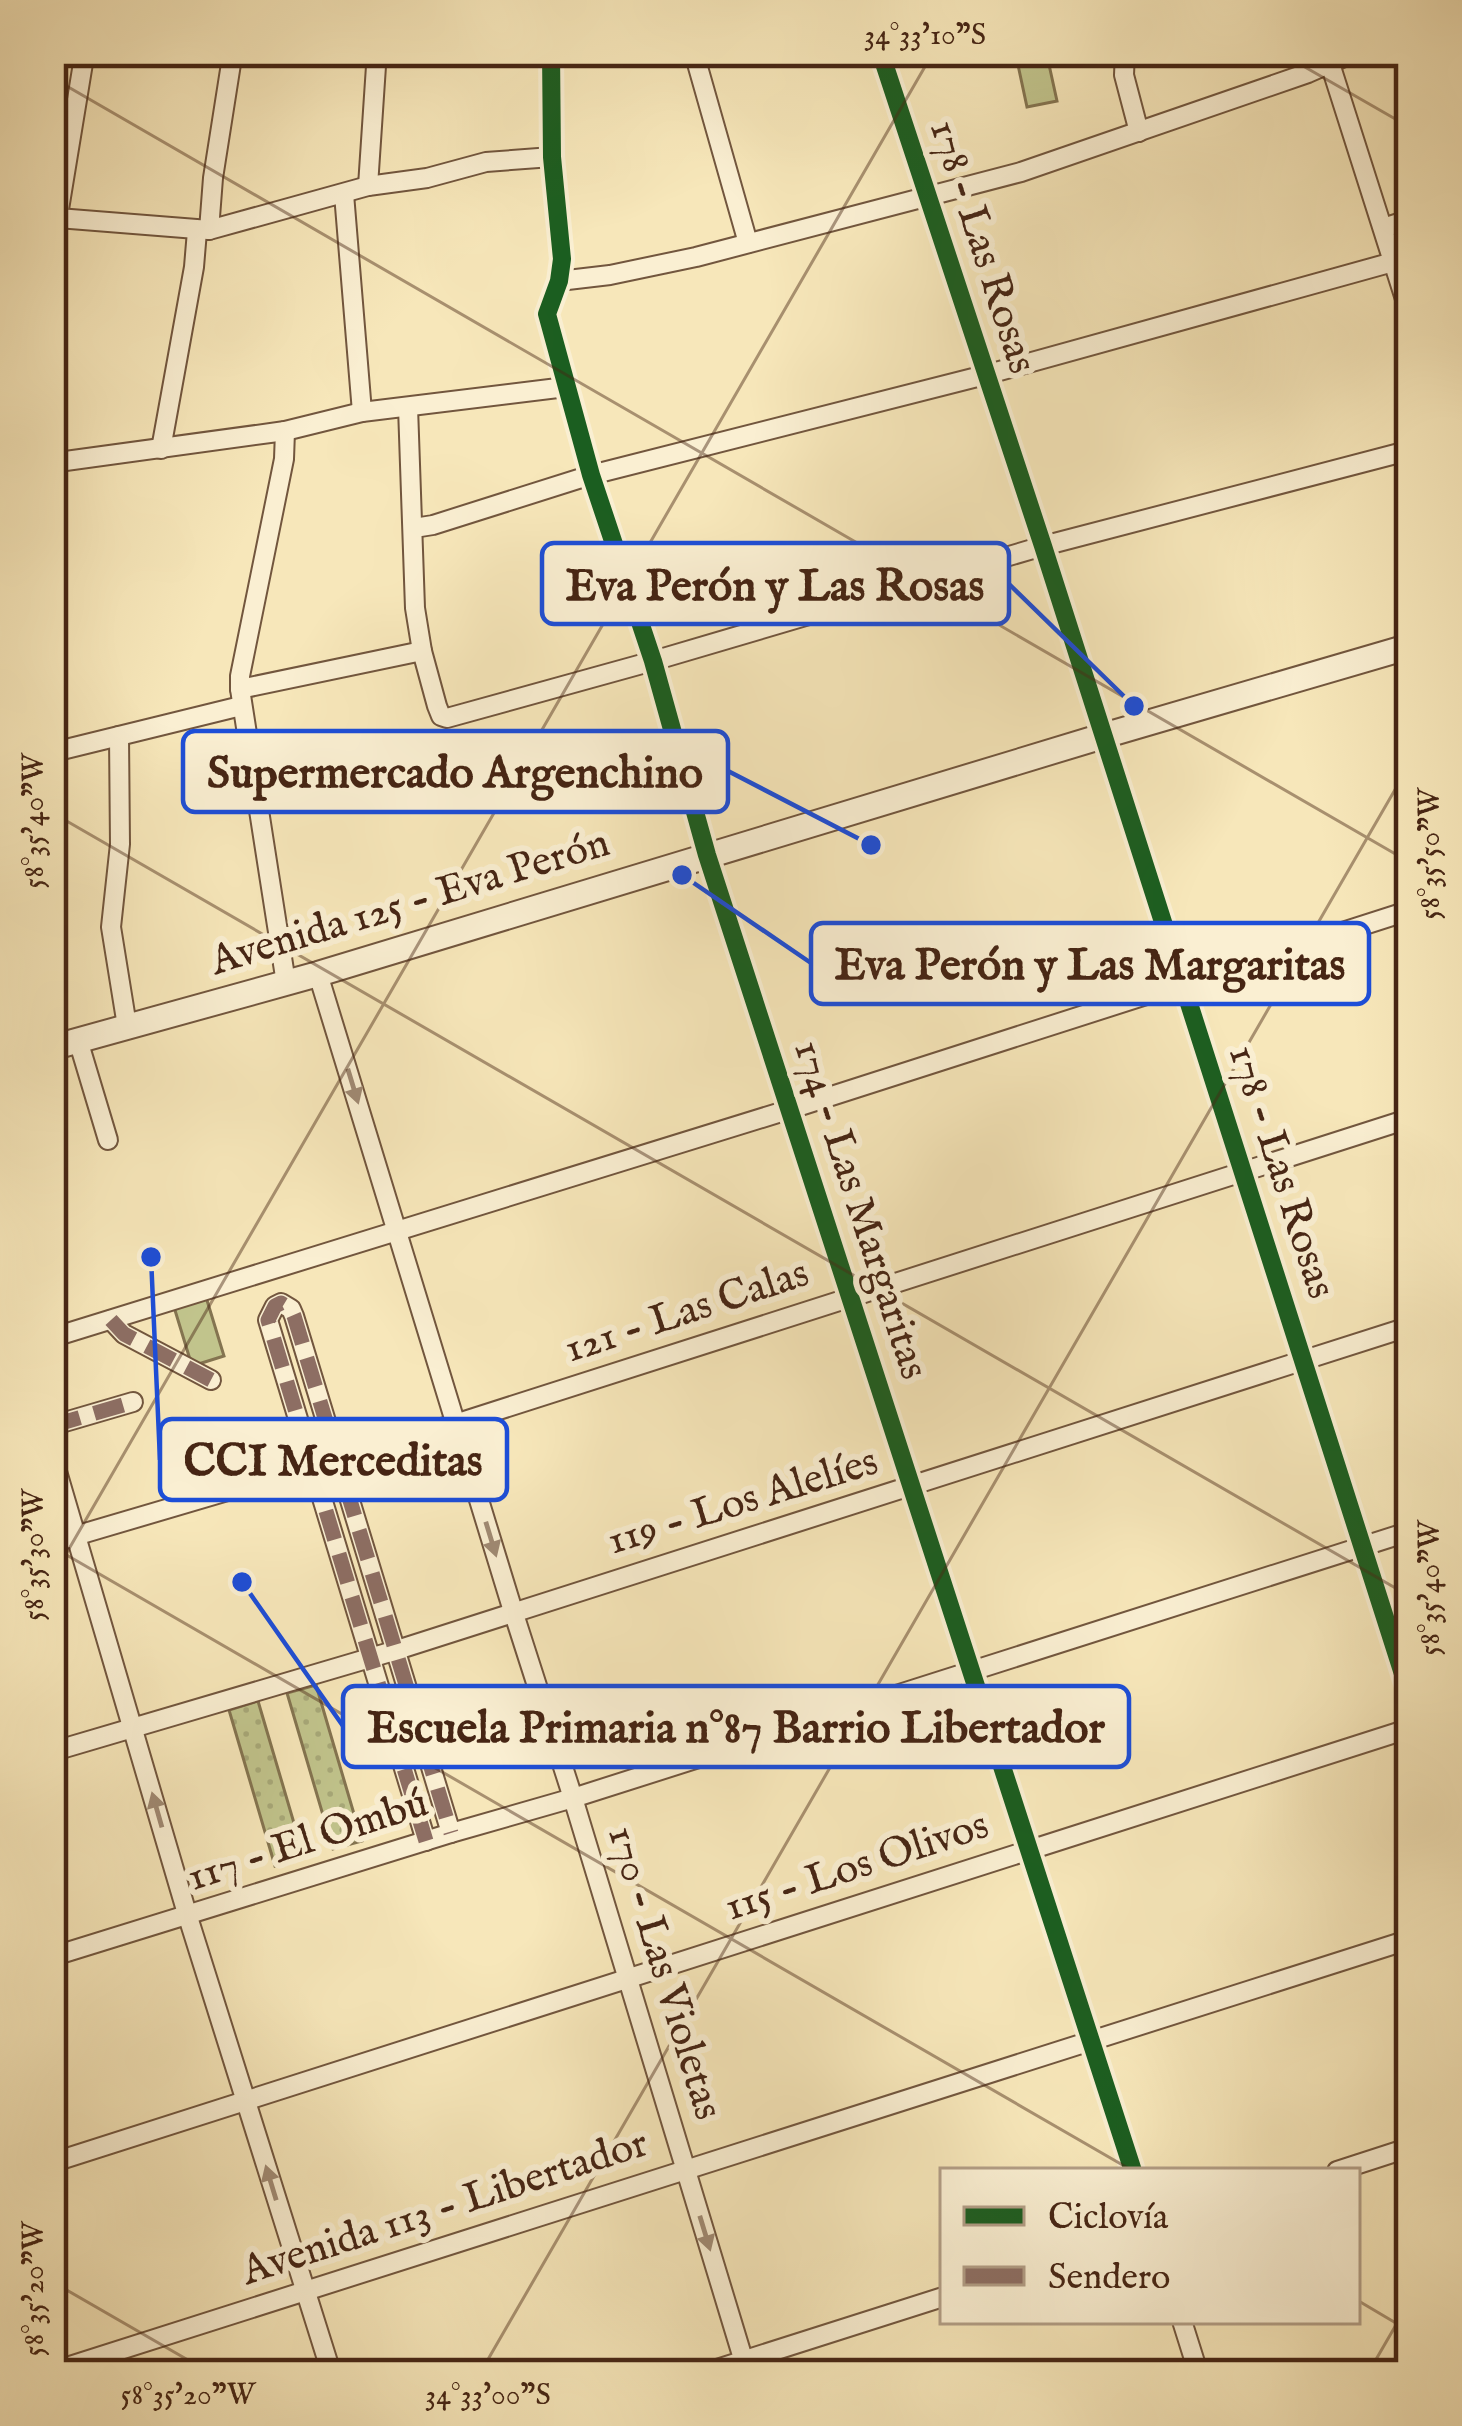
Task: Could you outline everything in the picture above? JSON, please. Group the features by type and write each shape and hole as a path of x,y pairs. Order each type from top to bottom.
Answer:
{"street":[{"path":"51,258 85,51"},
{"path":"161,448 233,51"},
{"path":"368,186 377,51"},
{"name":"174 - Las Margaritas","path":"551,51 552,157 562,260 547,314 566,387 653,661 707,855 1132,2168"},
{"path":"696,51 748,243"},
{"name":"178 - Las Rosas","path":"880,51 1411,1699"},
{"path":"1125,51 1124,75 1139,132"},
{"path":"559,281 610,275 748,243 1021,172 1139,132 1328,57 1358,51"},
{"path":"1328,57 1411,319"},
{"path":"55,218 203,231 368,186 428,178 486,162 552,157"},
{"path":"344,194 362,412"},
{"path":"1383,228 1411,219"},
{"path":"414,528 591,475 985,375 1393,262"},
{"path":"51,463 285,431 362,412 566,387"},
{"path":"408,407 422,651 441,716 455,717 1043,546 1411,450"},
{"path":"285,431 284,459 240,698 286,983"},
{"name":"Avenida 125 - Eva Perón","path":"51,1048 318,974 1411,646"},
{"path":"51,750 118,736 240,698 422,651"},
{"path":"118,736 120,844 111,927 127,1026"},
{"path":"51,1338 791,1109 1411,910"},
{"name":"170 - Las Violetas","path":"318,974 746,2368"},
{"path":"78,1040 108,1140"},
{"name":"121 - Las Calas","path":"51,1543 455,1424 1411,1118"},
{"path":"427,1841 268,1320 281,1303 295,1316 451,1833"},
{"path":"111,1320 124,1334 211,1380"},
{"name":"119 - Los Alelíes","path":"51,1752 397,1650 1411,1326"},
{"path":"51,1426 133,1402"},
{"path":"51,1451 188,1917 332,2375"},
{"name":"117 - El Ombú","path":"51,1957 573,1798 1411,1531"},
{"name":"115 - Los Olivos","path":"51,2163 1411,1728"},
{"name":"Avenida 113 - Libertador","path":"51,2372 1411,1939"},
{"path":"1346,2168 1411,2147"},
{"path":"698,2375 746,2368 940,2298"},
{"path":"1183,2324 1199,2375"},
{"path":"1392,2375 1411,2369"}],"green space":[{"path":"1015,51 1046,51 1057,101 1027,107"},
{"path":"206,1297 224,1356 192,1366 174,1307"},
{"path":"316,1685 362,1841 333,1849 287,1693"},
{"path":"258,1701 304,1857 275,1866 229,1710"}],"marked path":[{"path":"426,1841 268,1320 281,1303 294,1316 451,1833"},
{"path":"111,1320 124,1334 211,1380"},
{"path":"51,1426 133,1402"}],"cycle path":[{"path":"551,51 552,157 562,259 547,314 591,475 653,661 707,855 1132,2168"},
{"path":"880,51 1411,1699"}],"place":[{"name":"Eva Perón y Las Rosas","path":"1134,706"},
{"name":"Supermercado Argenchino","path":"871,845"},
{"name":"Eva Perón y Las Margaritas","path":"682,875"},
{"name":"CCI Merceditas","path":"151,1257"},
{"name":"Escuela Primaria n°87 Barrio Libertador","path":"242,1582"}]}
